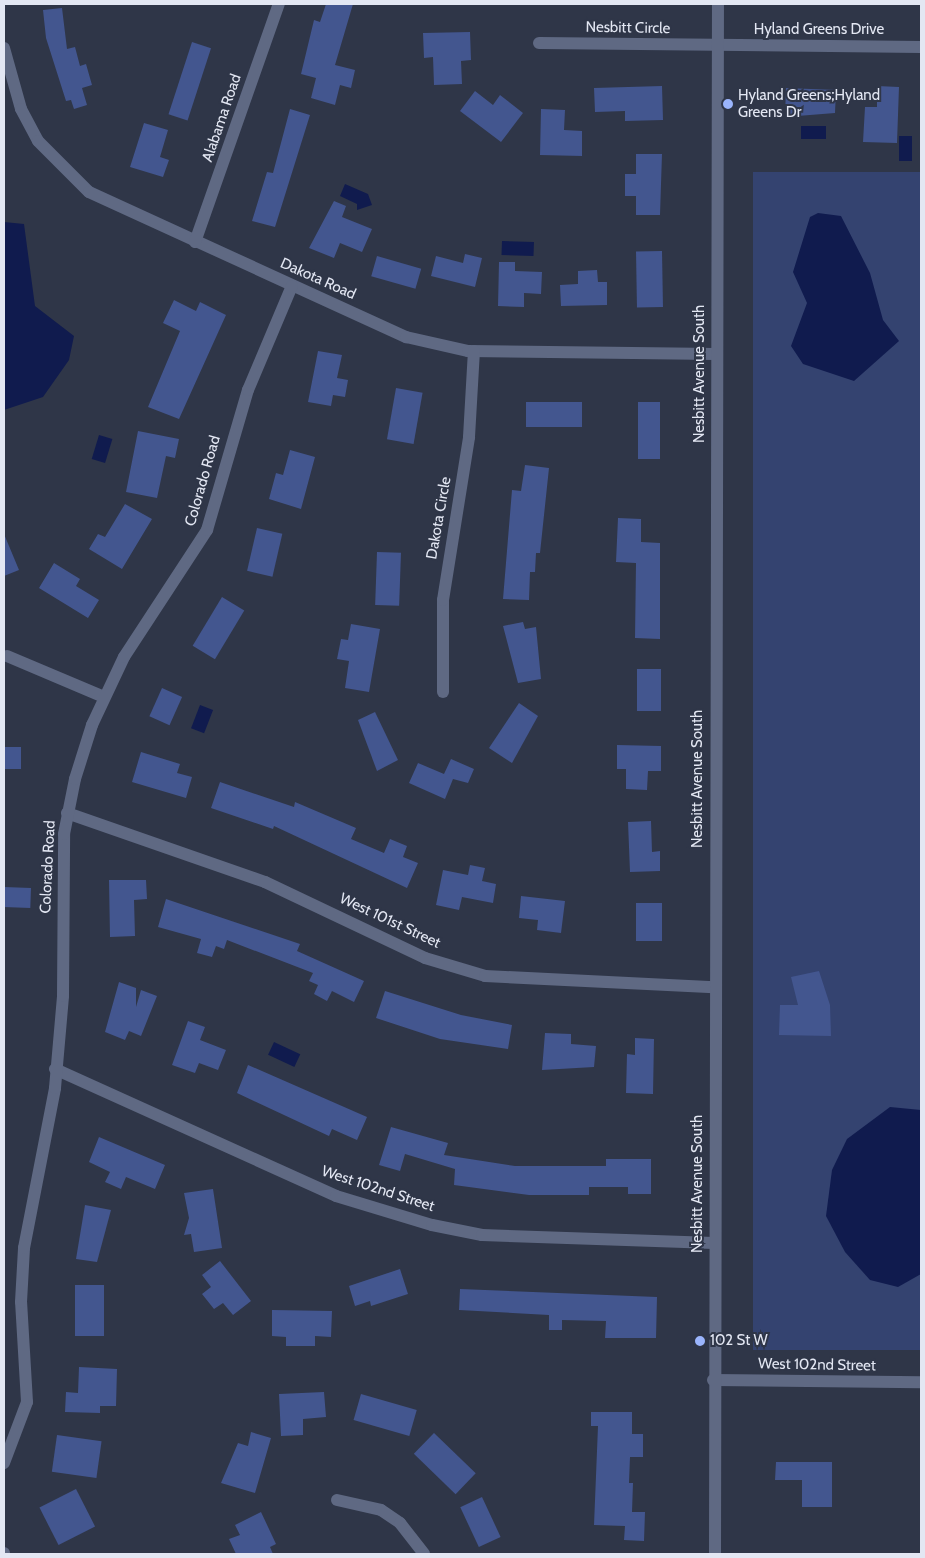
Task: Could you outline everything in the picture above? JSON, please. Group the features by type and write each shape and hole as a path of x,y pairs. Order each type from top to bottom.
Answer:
{"street":[{"name":"Alabama Road","path":"195,242 279,4"},
{"name":"Nesbitt Avenue South","path":"715,1554 713,1380 718,4"},
{"name":"Nesbitt Circle","path":"539,43 718,46"},
{"name":"Hyland Greens Drive","path":"718,46 921,47"},
{"name":"Dakota Road","path":"4,48 21,109 38,141 61,169 120,209 406,337 474,350 716,354"},
{"name":"Colorado Road","path":"4,1463 27,1402 21,1302 24,1248 49,1130 63,996 67,813 104,698 124,657 207,530 248,390 292,286"},
{"name":"Dakota Circle","path":"443,692 443,600 469,437 474,350"},
{"path":"7,656 104,698"},
{"name":"West 101st Street","path":"67,813 265,882 425,958 485,976 714,987"},
{"name":"West 102nd Street","path":"55,1069 336,1196 432,1225 482,1235 714,1243"},
{"name":"West 102nd Street","path":"713,1380 921,1382"},
{"path":"337,1500 382,1510 400,1523 424,1554"}],"shaded area":[{"path":"801,126 826,126 826,139 801,139"},
{"path":"899,136 912,136 912,161 899,161"},
{"path":"753,172 921,172 921,1350 753,1350"},
{"path":"345,184 368,194 372,205 357,210 357,204 340,196"},
{"path":"818,213 841,216 870,273 883,320 899,341 854,381 803,364 791,346 807,303 793,272 810,217"},
{"path":"4,222 24,224 35,306 74,336 69,360 43,397 4,410"},
{"path":"502,241 534,242 533,256 502,255"},
{"path":"99,435 112,439 105,463 92,459"},
{"path":"200,705 213,710 204,733 191,728"},
{"path":"274,1042 300,1054 294,1067 268,1055"},
{"path":"890,1107 921,1110 921,1274 898,1287 870,1280 845,1252 826,1216 832,1170 847,1139"}],"building":[{"path":"326,4 353,4 335,65 355,70 351,88 340,85 335,105 311,98 316,78 301,74 314,20 320,22"},
{"path":"62,8 67,49 75,47 80,66 86,64 92,85 82,88 87,105 74,109 71,100 66,101 46,38 43,10"},
{"path":"470,32 471,60 461,61 462,84 434,85 433,57 424,58 423,33"},
{"path":"192,42 211,48 188,120 169,114"},
{"path":"662,86 663,120 625,121 625,111 595,112 594,88"},
{"path":"877,86 899,87 897,143 863,142 865,107 877,107"},
{"path":"786,88 836,90 835,113 785,117"},
{"path":"475,91 493,105 500,95 523,113 501,142 460,111"},
{"path":"290,109 310,115 275,227 252,221 267,172 273,173"},
{"path":"541,109 565,110 564,130 582,131 582,156 540,155"},
{"path":"144,123 168,130 160,157 169,160 163,177 130,167"},
{"path":"636,154 662,154 660,215 636,215 636,196 625,196 625,174 636,174"},
{"path":"334,201 346,206 342,217 372,229 362,252 340,243 334,258 309,248"},
{"path":"636,251 662,251 663,307 637,307"},
{"path":"465,254 482,258 475,287 431,276 436,256 463,263"},
{"path":"377,256 421,269 415,289 371,276"},
{"path":"499,262 515,262 515,271 542,272 541,294 524,293 524,307 498,306"},
{"path":"597,270 598,282 607,282 607,305 561,306 560,285 578,284 578,271"},
{"path":"174,300 196,311 200,302 226,315 179,419 148,407 180,331 163,323"},
{"path":"318,351 342,355 337,378 348,380 345,397 333,395 331,406 308,402"},
{"path":"396,388 423,393 414,444 387,439"},
{"path":"526,402 582,402 582,427 526,427"},
{"path":"638,402 660,402 660,459 638,459"},
{"path":"138,431 179,439 175,458 166,456 157,498 126,492"},
{"path":"290,450 315,457 301,509 269,499 276,473 283,475"},
{"path":"525,465 549,468 540,553 536,553 535,572 530,572 529,600 503,599 512,490 521,491"},
{"path":"125,504 152,519 122,569 89,549 98,534 105,537"},
{"path":"618,518 641,519 641,542 660,543 660,639 635,638 636,563 616,562"},
{"path":"257,528 282,534 272,577 247,571"},
{"path":"4,534 19,570 4,576"},
{"path":"377,552 401,553 399,606 375,605"},
{"path":"54,563 80,579 76,586 99,600 88,618 39,588"},
{"path":"222,597 244,610 215,659 193,646"},
{"path":"523,622 525,629 536,627 541,679 518,683 503,626"},
{"path":"351,624 380,629 369,692 345,688 349,661 337,659 341,639 348,640"},
{"path":"637,669 661,669 661,711 637,711"},
{"path":"162,688 182,697 169,725 149,716"},
{"path":"519,703 538,716 512,763 489,748"},
{"path":"375,712 398,760 377,771 358,720"},
{"path":"617,745 661,746 661,771 648,771 647,790 626,789 626,769 617,769"},
{"path":"4,747 21,747 21,769 4,769"},
{"path":"141,752 180,764 177,773 192,777 186,798 132,782"},
{"path":"451,759 474,769 468,783 453,779 445,799 409,783 418,763 444,774"},
{"path":"220,782 294,807 295,802 356,828 351,839 384,853 390,839 407,846 403,857 418,863 407,888 274,826 273,829 211,808"},
{"path":"651,821 652,852 660,851 660,871 630,872 628,822"},
{"path":"470,865 485,868 482,881 496,884 493,903 462,897 459,910 436,905 443,870 468,875"},
{"path":"109,880 146,880 147,899 134,900 135,936 110,937"},
{"path":"4,887 31,888 30,908 4,907"},
{"path":"521,896 565,901 561,933 537,930 538,920 519,918"},
{"path":"166,899 300,944 297,951 364,981 354,1002 332,991 327,1001 314,994 318,985 309,981 313,973 227,940 224,949 216,946 212,957 197,953 201,939 158,927"},
{"path":"636,903 662,903 662,941 636,941"},
{"path":"819,971 830,1005 831,1036 779,1035 780,1005 798,1005 791,977"},
{"path":"119,982 136,988 136,1007 141,990 157,996 141,1036 129,1031 125,1040 105,1032"},
{"path":"385,991 461,1015 512,1025 508,1049 440,1039 376,1018"},
{"path":"188,1021 205,1027 200,1040 226,1050 218,1070 199,1063 195,1073 172,1065"},
{"path":"545,1033 571,1034 571,1044 596,1046 594,1067 542,1070"},
{"path":"635,1038 654,1039 653,1094 626,1093 627,1054 635,1055"},
{"path":"248,1065 367,1117 357,1140 332,1129 329,1136 237,1093"},
{"path":"391,1127 448,1143 444,1155 515,1166 606,1166 606,1159 651,1159 651,1194 628,1194 628,1187 589,1187 589,1195 529,1195 454,1185 455,1169 405,1154 400,1171 379,1165"},
{"path":"99,1137 165,1165 155,1189 126,1177 121,1189 105,1182 110,1172 89,1162"},
{"path":"213,1189 222,1248 194,1252 191,1234 184,1235 189,1218 184,1193"},
{"path":"85,1205 111,1210 97,1262 76,1259"},
{"path":"220,1261 251,1301 233,1315 223,1303 214,1309 202,1294 211,1287 202,1275"},
{"path":"400,1269 408,1294 371,1306 370,1301 355,1306 349,1286"},
{"path":"75,1285 104,1285 104,1336 75,1336"},
{"path":"460,1289 657,1297 656,1338 605,1338 606,1321 562,1320 562,1330 549,1330 549,1315 459,1310"},
{"path":"272,1310 332,1311 331,1337 315,1336 315,1346 286,1346 286,1337 272,1336"},
{"path":"79,1367 117,1369 116,1406 100,1406 100,1413 65,1412 66,1392 78,1393"},
{"path":"324,1392 326,1417 303,1419 303,1435 281,1436 279,1394"},
{"path":"361,1394 417,1410 409,1436 354,1420"},
{"path":"591,1412 632,1412 632,1434 643,1434 643,1457 630,1457 629,1483 633,1483 632,1512 645,1512 644,1541 624,1540 625,1526 594,1525 598,1426 591,1426"},
{"path":"251,1432 271,1438 255,1493 221,1483 238,1443 248,1446"},
{"path":"434,1433 476,1473 456,1494 414,1454"},
{"path":"57,1435 102,1441 96,1478 52,1472"},
{"path":"776,1462 832,1462 832,1507 802,1507 802,1480 775,1480"},
{"path":"76,1489 95,1526 59,1545 39,1508"},
{"path":"482,1497 501,1537 479,1547 460,1507"},
{"path":"261,1512 276,1544 270,1547 273,1554 236,1554 229,1539 240,1535 235,1525"}],"place":[{"name":"Hyland Greens;Hyland Greens Dr","path":"728,104"},
{"name":"102 St W","path":"700,1341"}]}
